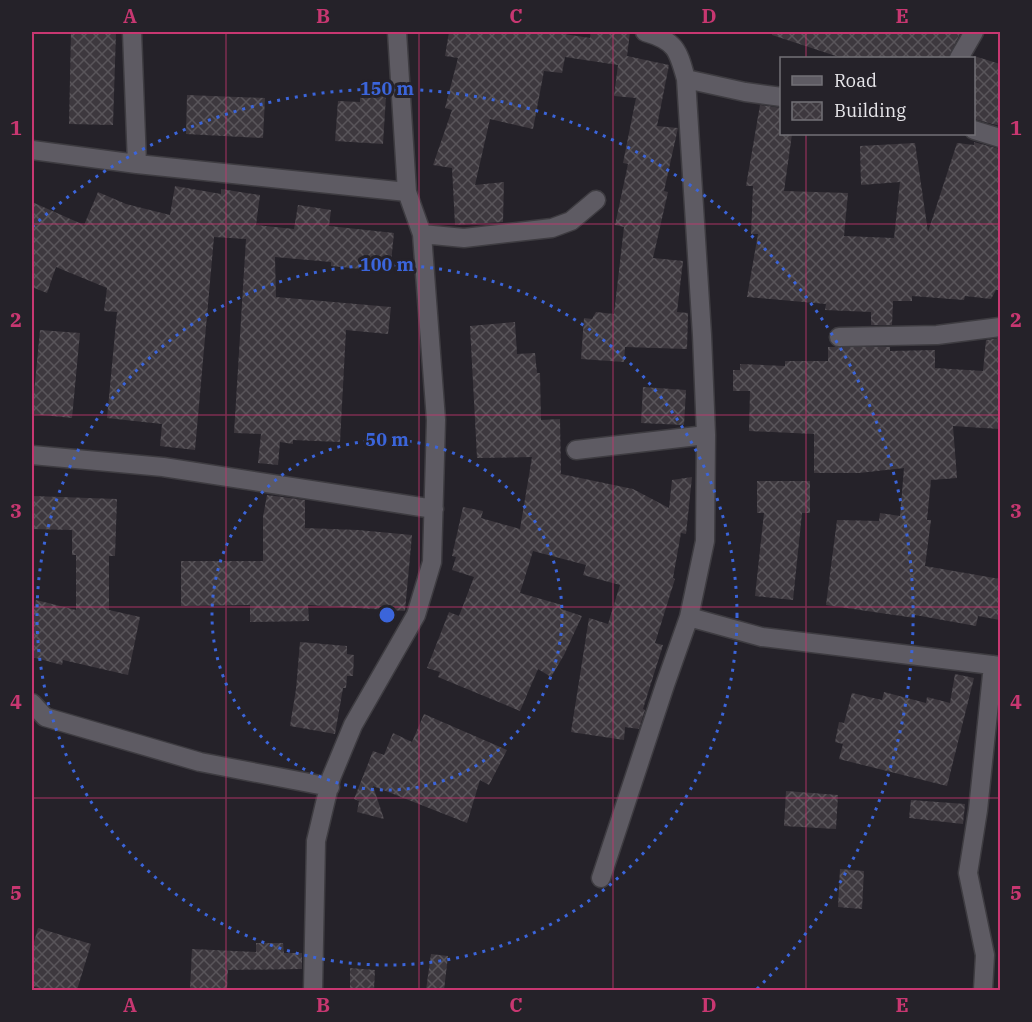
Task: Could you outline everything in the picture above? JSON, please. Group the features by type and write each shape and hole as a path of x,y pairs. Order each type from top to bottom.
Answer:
{"street":[{"path":"132,32 137,164"},
{"path":"313,990 316,841 330,787 353,725 416,615 432,562 436,420 422,234 407,192 397,32"},
{"path":"601,878 689,617 705,541 706,435 702,335 686,79 677,49 658,35 645,32"},
{"path":"960,57 974,32"},
{"path":"686,79 745,92 780,97"},
{"path":"975,130 1000,138"},
{"path":"32,150 137,164 407,192"},
{"path":"422,234 464,238 552,228 571,221 596,200"},
{"path":"839,337 937,335 1000,327"},
{"path":"576,450 706,435"},
{"path":"32,455 163,467 434,509"},
{"path":"689,617 762,637 997,665 968,873 985,955 983,990"},
{"path":"32,703 45,717 200,762 330,787"}],"building":[{"path":"71,32 116,32 113,125 69,124"},
{"path":"449,32 551,32 590,38 591,32 630,32 627,56 669,65 657,126 678,128 664,191 668,192 653,258 683,261 677,312 688,313 687,349 625,347 624,362 581,359 584,318 592,319 596,312 614,314 624,227 615,225 628,164 623,163 636,98 614,96 618,65 565,57 562,73 544,71 533,129 490,119 475,185 504,182 503,222 455,225 452,168 433,165 452,110 445,108 458,58 445,56"},
{"path":"772,32 961,32 948,57 839,57 772,35"},
{"path":"974,57 1000,64 1000,126 975,119"},
{"path":"360,94 386,96 383,144 335,141 338,101 360,102"},
{"path":"187,95 265,98 263,138 186,134"},
{"path":"760,105 780,108 780,135 792,135 784,191 848,193 844,236 894,238 900,182 861,185 860,146 915,143 928,232 957,143 974,145 974,142 1000,149 1000,290 996,290 991,299 965,296 964,300 912,296 912,301 893,301 892,325 871,325 871,312 825,310 826,304 747,297 758,234 751,234 753,186 746,186"},
{"path":"175,186 221,194 221,189 260,195 256,225 294,229 298,205 331,210 329,226 394,233 390,272 331,266 331,262 275,257 276,297 391,307 388,334 346,330 340,442 293,440 293,444 280,442 278,465 258,463 261,434 234,433 246,239 214,237 195,450 160,446 162,424 107,418 117,312 104,311 107,288 56,267 47,293 32,287 32,202 84,225 98,192 126,204 170,215"},
{"path":"515,322 517,354 535,353 537,373 540,373 541,420 560,419 561,474 633,489 669,508 672,480 692,477 686,534 681,533 673,578 675,579 655,643 663,645 639,729 625,727 624,740 571,732 589,618 608,624 620,585 583,575 586,565 533,551 520,593 562,605 561,609 582,616 551,677 538,669 520,711 438,677 440,672 427,668 449,612 459,616 474,577 452,570 456,557 452,556 463,507 483,511 481,518 520,529 532,457 477,458 470,326"},
{"path":"40,330 80,333 72,418 32,414"},
{"path":"1000,338 1000,429 953,426 957,478 931,480 927,520 931,520 925,566 1000,579 1000,620 978,616 976,626 915,615 915,618 826,605 837,520 879,521 880,513 900,516 904,468 859,473 814,473 814,434 749,431 750,391 733,391 733,370 740,370 740,364 785,366 785,361 828,361 828,347 890,347 890,351 935,350 935,368 983,371 986,340"},
{"path":"643,387 686,390 684,425 641,423"},
{"path":"757,481 810,481 810,513 802,513 793,600 755,596 764,513 757,513"},
{"path":"267,495 305,500 305,528 412,535 405,611 308,605 309,621 250,622 250,605 181,606 181,561 263,561 263,517"},
{"path":"32,496 117,499 115,556 109,556 109,610 140,617 128,675 63,660 62,665 32,657 32,618 36,600 76,610 76,555 72,555 72,530 32,529"},
{"path":"300,642 347,646 347,654 354,655 353,676 347,676 346,688 343,688 335,734 290,726"},
{"path":"955,674 974,678 947,786 839,759 843,744 835,742 839,722 844,723 852,693 882,700 884,692 926,703 927,697 950,703"},
{"path":"424,714 507,750 489,785 480,780 467,823 373,786 384,819 357,812 359,801 354,799 373,751 384,755 393,733 412,742"},
{"path":"786,791 838,795 836,829 784,826"},
{"path":"911,800 965,804 963,824 909,818"},
{"path":"840,869 864,871 862,909 838,907"},
{"path":"38,928 91,944 77,990 48,990 32,986 32,949"},
{"path":"256,943 283,943 284,953 302,953 302,969 228,970 227,990 190,990 192,949 256,952"},
{"path":"431,954 448,956 444,990 426,990"},
{"path":"350,968 375,970 374,990 350,990"}]}
